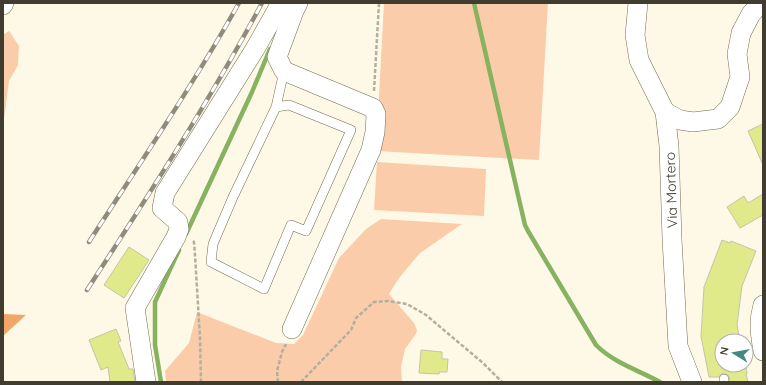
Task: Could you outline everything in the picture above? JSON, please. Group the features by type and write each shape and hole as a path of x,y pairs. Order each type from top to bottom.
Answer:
{"street":[{"path":"146,382 135,308 176,237 179,229 178,222 162,208 165,193 247,62 281,3"},
{"path":"292,329 371,150 375,132 376,114 374,108 284,71 277,57 298,3"},
{"name":"Via Mortero","path":"638,3 635,35 639,60 666,112 669,146 678,346 692,382"},
{"path":"666,112 680,120 693,122 718,119 730,107 740,77 736,54 741,33 757,5"},
{"path":"763,305 760,315 760,333 763,351"}],"lane":[{"path":"276,107 288,105 350,130 306,231 291,225 264,289 211,262 213,244 236,190 276,107 284,71"}],"path":[{"path":"374,108 379,3"},
{"path":"179,229 194,242 200,338 200,382"},
{"path":"301,382 351,330 356,318 374,302 388,301 407,304 426,315 483,363 502,382"},
{"path":"278,382 277,371 282,352 292,329"}],"shaded area":[{"path":"384,3 548,3 539,160 376,151"},
{"path":"9,31 19,46 18,65 9,81 3,121 3,35"},
{"path":"377,162 486,169 484,216 374,210"},
{"path":"381,219 462,224 420,253 399,278 389,294 414,323 417,330 416,334 405,349 401,367 402,382 166,382 165,371 189,343 197,312 276,343 294,344 303,335 339,258 366,229"},
{"path":"3,314 26,315 3,336"}],"building":[{"path":"763,124 763,165 748,131"},
{"path":"763,194 763,215 740,228 727,207 744,196 748,203"},
{"path":"722,240 730,243 731,241 756,251 742,286 737,325 738,333 714,333 714,373 724,373 719,377 709,377 701,336 704,287"},
{"path":"129,247 149,260 124,298 104,285"},
{"path":"116,329 121,341 118,342 129,369 133,369 135,382 110,382 108,367 101,370 89,340"},
{"path":"421,350 442,352 442,359 448,359 447,372 439,372 439,374 419,373"},
{"path":"724,373 747,373 748,382 730,382 729,376"}],"waterway":[{"path":"474,3 525,225 596,345 610,357 660,382"},
{"path":"186,234 252,92 270,49"},
{"path":"161,382 155,345 155,302 179,250"}],"railway":[{"path":"89,242 185,94 239,3"},
{"path":"87,290 199,113 262,3"}]}
